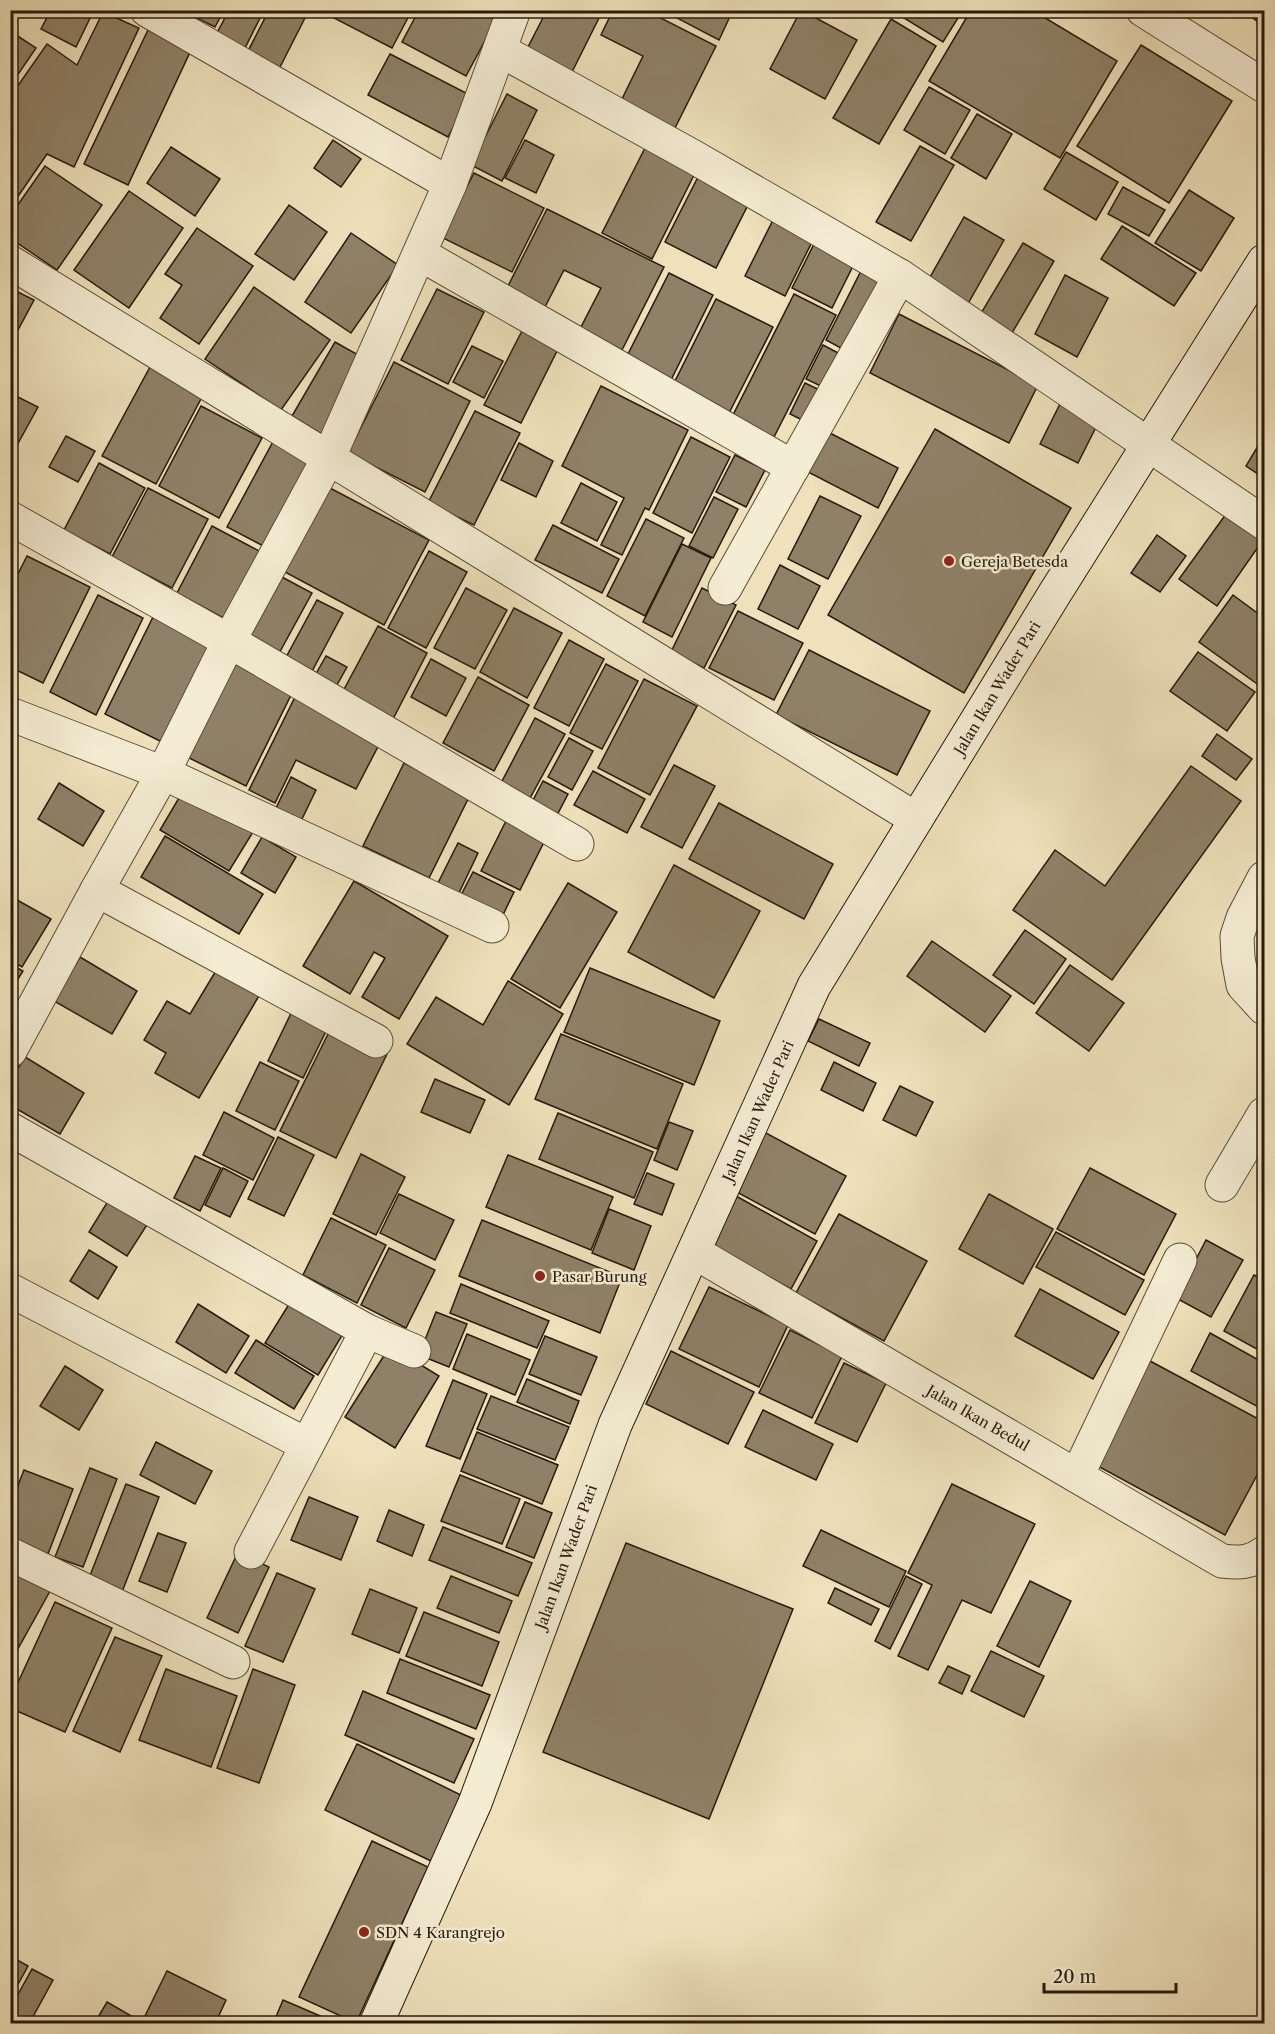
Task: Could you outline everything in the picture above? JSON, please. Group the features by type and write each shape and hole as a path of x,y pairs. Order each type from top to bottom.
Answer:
{"street":[{"path":"147,10 450,184"},
{"path":"1143,10 1264,86"},
{"path":"10,1051 163,773 229,641 329,458 450,184 500,50 511,12"},
{"path":"500,50 692,156 900,276 1264,523"},
{"path":"420,254 793,467"},
{"name":"Jalan Ikan Wader Pari","path":"376,2024 475,1803 615,1425 814,986 1148,444 1264,261"},
{"path":"10,262 916,819"},
{"path":"725,588 900,276"},
{"path":"10,518 229,641 578,844"},
{"path":"10,714 163,773 492,926"},
{"path":"1264,878 1243,918 1237,936 1243,985 1264,1008"},
{"path":"97,891 376,1041"},
{"path":"1222,1185 1264,1114"},
{"path":"10,1129 367,1331 414,1351"},
{"name":"Jalan Ikan Bedul","path":"694,1252 1222,1561 1240,1563 1257,1558 1264,1553"},
{"path":"1077,1476 1180,1260"},
{"path":"10,1290 308,1445"},
{"path":"251,1552 367,1331"},
{"path":"10,1554 233,1662"}],"building":[{"path":"51,10 94,10 76,47 41,29"},
{"path":"201,10 224,10 215,27 197,18"},
{"path":"229,10 264,10 243,52 215,37"},
{"path":"269,10 309,10 276,75 244,59"},
{"path":"335,10 412,10 392,48 332,17"},
{"path":"419,10 478,10 496,20 466,76 402,42"},
{"path":"547,10 603,10 571,74 526,51"},
{"path":"613,10 645,10 716,46 674,130 620,103 643,56 601,35"},
{"path":"678,10 733,10 719,40 675,17"},
{"path":"801,10 857,40 825,99 770,69"},
{"path":"891,10 963,10 943,42"},
{"path":"971,10 1032,10 1117,61 1060,158 929,81"},
{"path":"1254,10 1264,10 1264,26 1250,16"},
{"path":"103,12 139,28 74,167 47,154 10,208 10,97 47,44 77,65"},
{"path":"891,19 936,46 879,144 833,118"},
{"path":"148,30 191,50 128,185 84,164"},
{"path":"10,31 36,48 10,86"},
{"path":"1141,45 1232,101 1169,203 1077,146"},
{"path":"390,54 470,95 448,137 368,95"},
{"path":"929,87 970,110 945,154 904,130"},
{"path":"507,94 537,110 502,181 471,165"},
{"path":"977,114 1012,134 986,179 951,158"},
{"path":"333,140 361,159 341,187 314,168"},
{"path":"525,140 554,155 536,193 505,178"},
{"path":"646,146 696,171 652,259 602,233"},
{"path":"920,146 954,165 911,241 876,222"},
{"path":"171,147 220,179 195,216 147,183"},
{"path":"1066,152 1118,182 1096,220 1044,189"},
{"path":"45,166 102,205 57,270 10,238 10,216"},
{"path":"474,173 544,208 512,272 441,237"},
{"path":"699,175 750,201 716,268 665,242"},
{"path":"1123,187 1165,210 1149,236 1108,214"},
{"path":"1189,190 1234,218 1201,271 1155,243"},
{"path":"129,191 183,228 129,308 74,270"},
{"path":"289,205 327,232 294,280 255,254"},
{"path":"547,209 664,267 622,350 580,329 601,288 564,270 545,307 507,288"},
{"path":"964,217 1004,240 965,309 925,286"},
{"path":"774,218 814,238 785,296 745,276"},
{"path":"1122,226 1196,273 1174,306 1101,259"},
{"path":"197,228 253,266 199,344 160,318 182,285 165,274"},
{"path":"351,233 398,265 351,333 305,302"},
{"path":"1023,243 1054,261 1012,333 980,315"},
{"path":"814,244 854,264 832,308 792,288"},
{"path":"865,263 889,275 850,353 826,340"},
{"path":"669,273 713,295 671,380 626,358"},
{"path":"1065,275 1108,298 1077,357 1035,334"},
{"path":"254,287 330,340 281,410 205,359"},
{"path":"10,288 34,300 10,345"},
{"path":"437,289 484,312 448,384 401,360"},
{"path":"794,294 836,315 774,437 732,417"},
{"path":"716,299 773,327 729,413 673,385"},
{"path":"899,314 1038,385 1009,443 870,373"},
{"path":"523,329 559,347 521,423 484,405"},
{"path":"335,342 367,360 323,435 292,416"},
{"path":"823,345 844,356 827,389 806,379"},
{"path":"472,346 503,361 484,398 453,382"},
{"path":"394,362 470,401 425,492 348,453"},
{"path":"150,367 203,395 156,484 102,456"},
{"path":"805,383 822,391 806,422 790,414"},
{"path":"601,386 688,430 649,510 645,508 622,555 601,545 624,498 562,466"},
{"path":"10,393 38,407 10,458"},
{"path":"1064,396 1102,415 1078,463 1040,444"},
{"path":"201,406 262,438 219,518 159,486"},
{"path":"475,411 520,433 474,525 428,503"},
{"name":"Gereja Betesda","path":"935,429 1071,508 964,693 828,615"},
{"path":"826,431 898,468 878,508 806,471"},
{"path":"66,436 95,451 78,482 49,467"},
{"path":"1264,436 1264,478 1246,466"},
{"path":"691,437 730,457 692,533 653,513"},
{"path":"275,438 318,461 271,550 227,527"},
{"path":"519,443 553,461 536,497 501,480"},
{"path":"735,455 765,470 746,507 716,492"},
{"path":"99,463 145,488 110,554 64,530"},
{"path":"581,483 617,502 597,541 561,523"},
{"path":"328,487 429,540 384,625 283,571"},
{"path":"148,488 208,519 172,588 112,557"},
{"path":"820,496 861,516 828,579 788,559"},
{"path":"714,497 738,509 713,558 689,546"},
{"path":"1226,514 1263,540 1217,606 1179,579"},
{"path":"646,519 684,538 645,616 607,596"},
{"path":"553,525 619,559 602,593 535,560"},
{"path":"212,526 263,553 227,620 177,593"},
{"path":"1157,535 1186,556 1160,592 1131,573"},
{"path":"682,544 711,558 672,637 643,622"},
{"path":"429,551 467,572 426,648 388,628"},
{"path":"27,556 90,587 43,683 10,667 10,590"},
{"path":"780,565 820,586 798,629 758,609"},
{"path":"280,576 312,593 277,657 246,640"},
{"path":"466,588 507,610 475,669 434,648"},
{"path":"702,588 736,605 704,668 671,652"},
{"path":"98,595 143,618 96,715 50,692"},
{"path":"1233,595 1264,618 1264,680 1260,686 1199,642"},
{"path":"317,600 343,613 310,675 284,661"},
{"path":"514,608 562,633 527,698 480,672"},
{"path":"156,611 219,642 168,745 105,714"},
{"path":"738,611 803,643 774,700 709,668"},
{"path":"378,626 427,653 392,721 341,695"},
{"path":"569,640 604,659 569,726 534,708"},
{"path":"809,650 930,711 897,775 776,715"},
{"path":"1198,652 1255,692 1227,731 1170,691"},
{"path":"229,655 295,687 246,786 181,754"},
{"path":"326,656 347,667 333,692 312,681"},
{"path":"431,659 466,678 446,716 411,697"},
{"path":"606,664 638,681 602,749 570,733"},
{"path":"478,677 529,705 494,771 443,743"},
{"path":"644,679 697,706 650,795 598,768"},
{"path":"296,695 383,737 356,789 296,760 275,803 249,790"},
{"path":"535,718 565,734 529,800 500,785"},
{"path":"1217,734 1252,759 1236,780 1202,756"},
{"path":"569,738 593,751 572,790 548,777"},
{"path":"404,763 470,795 429,878 363,846"},
{"path":"674,765 715,786 682,848 641,827"},
{"path":"1191,766 1241,801 1112,980 1013,910 1055,850 1105,886"},
{"path":"593,771 645,799 627,833 574,805"},
{"path":"291,777 316,790 301,821 276,808"},
{"path":"543,781 568,794 554,821 529,808"},
{"path":"59,783 104,811 83,846 38,819"},
{"path":"186,786 256,827 229,871 160,830"},
{"path":"719,803 833,864 804,919 689,859"},
{"path":"507,819 546,838 520,890 481,871"},
{"path":"165,836 263,894 239,934 141,877"},
{"path":"262,837 296,857 275,893 241,873"},
{"path":"458,843 478,853 458,895 437,885"},
{"path":"674,865 760,911 714,998 628,952"},
{"path":"473,872 514,892 502,917 460,897"},
{"path":"354,881 448,936 399,1019 362,997 385,958 374,952 350,994 303,966"},
{"path":"568,883 617,912 560,1008 511,979"},
{"path":"10,896 51,919 22,967 10,960"},
{"path":"1025,930 1066,959 1034,1004 993,975"},
{"path":"932,941 1011,996 985,1032 907,976"},
{"path":"80,957 137,991 112,1034 54,1001"},
{"path":"10,964 23,971 10,992"},
{"path":"220,964 263,989 199,1098 155,1073 166,1053 144,1040 167,1001 190,1014"},
{"path":"1070,965 1124,1003 1089,1051 1036,1013"},
{"path":"590,968 720,1021 694,1085 564,1032"},
{"path":"508,981 563,1014 509,1105 407,1044 436,997 483,1025"},
{"path":"295,1005 330,1023 303,1078 268,1061"},
{"path":"819,1019 870,1043 859,1066 808,1041"},
{"path":"331,1028 387,1054 336,1158 280,1131"},
{"path":"561,1034 683,1084 657,1149 535,1099"},
{"path":"25,1057 84,1093 60,1134 10,1105 10,1081"},
{"path":"260,1062 299,1081 275,1130 236,1111"},
{"path":"834,1062 876,1083 863,1111 821,1090"},
{"path":"435,1079 485,1100 470,1133 421,1112"},
{"path":"900,1086 933,1102 916,1136 883,1120"},
{"path":"224,1112 274,1138 253,1180 203,1155"},
{"path":"558,1113 653,1152 634,1198 539,1159"},
{"path":"669,1122 693,1131 677,1170 654,1160"},
{"path":"762,1131 846,1176 815,1234 731,1189"},
{"path":"278,1137 314,1155 284,1216 248,1199"},
{"path":"361,1154 405,1177 376,1235 333,1214"},
{"path":"508,1155 613,1197 591,1250 486,1207"},
{"path":"195,1156 221,1168 200,1211 174,1198"},
{"path":"223,1168 248,1181 230,1217 205,1205"},
{"path":"1090,1168 1176,1214 1144,1275 1057,1229"},
{"path":"647,1173 674,1184 662,1215 634,1204"},
{"path":"113,1193 152,1217 127,1256 89,1232"},
{"path":"399,1194 454,1220 435,1260 380,1233"},
{"path":"989,1194 1053,1229 1023,1284 959,1249"},
{"path":"736,1196 817,1241 791,1289 709,1245"},
{"path":"609,1209 651,1226 634,1270 592,1253"},
{"path":"839,1214 927,1261 884,1341 796,1293"},
{"path":"331,1218 386,1245 357,1303 303,1275"},
{"name":"Pasar Burung","path":"482,1220 622,1277 600,1333 459,1276"},
{"path":"1056,1232 1144,1280 1125,1315 1036,1267"},
{"path":"1206,1240 1243,1260 1211,1317 1176,1298"},
{"path":"389,1248 435,1270 406,1328 361,1305"},
{"path":"89,1250 117,1267 98,1299 70,1281"},
{"path":"1254,1275 1264,1280 1264,1353 1224,1331"},
{"path":"461,1284 549,1321 537,1348 450,1313"},
{"path":"709,1287 788,1325 759,1387 679,1349"},
{"path":"1040,1289 1119,1332 1093,1379 1015,1336"},
{"path":"294,1296 346,1329 318,1375 265,1343"},
{"path":"198,1304 249,1336 226,1373 176,1342"},
{"path":"436,1312 467,1324 449,1367 419,1355"},
{"path":"790,1330 842,1356 812,1418 759,1393"},
{"path":"1210,1333 1264,1363 1264,1410 1191,1371"},
{"path":"467,1334 530,1360 515,1395 453,1369"},
{"path":"545,1336 597,1357 581,1395 529,1374"},
{"path":"256,1340 314,1376 294,1409 235,1373"},
{"path":"390,1346 439,1376 395,1448 345,1417"},
{"path":"671,1351 754,1392 728,1444 646,1404"},
{"path":"1150,1361 1264,1422 1264,1462 1225,1535 1094,1464"},
{"path":"844,1363 886,1383 857,1442 815,1423"},
{"path":"65,1366 103,1390 79,1430 40,1406"},
{"path":"527,1379 579,1401 570,1424 517,1402"},
{"path":"453,1380 487,1394 460,1459 426,1446"},
{"path":"491,1396 569,1427 555,1460 477,1429"},
{"path":"763,1410 833,1444 816,1480 745,1447"},
{"path":"477,1432 558,1465 542,1504 461,1471"},
{"path":"156,1442 212,1471 195,1504 140,1475"},
{"path":"90,1468 117,1479 83,1567 55,1557"},
{"path":"24,1470 73,1489 48,1554 10,1539 10,1506"},
{"path":"460,1475 520,1499 502,1544 441,1521"},
{"path":"126,1484 159,1497 122,1592 89,1578"},
{"path":"952,1484 1035,1524 991,1613 962,1600 928,1670 898,1656 932,1585 908,1573"},
{"path":"309,1497 358,1517 341,1560 291,1540"},
{"path":"525,1502 552,1513 534,1558 506,1547"},
{"path":"389,1510 424,1525 412,1556 377,1541"},
{"path":"443,1527 532,1563 518,1596 429,1560"},
{"path":"821,1530 906,1571 889,1607 803,1566"},
{"path":"158,1533 186,1543 167,1592 139,1581"},
{"path":"626,1543 793,1609 709,1819 543,1752"},
{"path":"238,1552 269,1567 238,1633 207,1618"},
{"path":"10,1569 50,1591 10,1663"},
{"path":"277,1573 315,1589 283,1662 245,1646"},
{"path":"451,1576 512,1601 499,1633 437,1608"},
{"path":"906,1576 922,1584 890,1649 875,1641"},
{"path":"1030,1581 1071,1601 1039,1667 997,1646"},
{"path":"835,1588 879,1609 871,1625 828,1603"},
{"path":"370,1589 417,1608 399,1653 352,1634"},
{"path":"55,1602 112,1628 65,1732 10,1708 10,1700"},
{"path":"424,1612 499,1642 482,1686 406,1656"},
{"path":"115,1637 162,1656 120,1752 73,1731"},
{"path":"991,1651 1044,1676 1024,1717 971,1691"},
{"path":"400,1659 490,1695 476,1729 387,1693"},
{"path":"948,1666 970,1676 962,1694 939,1683"},
{"path":"166,1669 237,1696 211,1767 139,1740"},
{"path":"253,1669 295,1685 259,1783 217,1768"},
{"path":"363,1691 474,1739 454,1783 345,1735"},
{"path":"357,1744 467,1798 435,1863 325,1810"},
{"name":"SDN 4 Karangrejo","path":"372,1841 428,1867 356,2023 299,1997"},
{"path":"10,1956 28,1966 10,1999"},
{"path":"32,1969 53,1980 29,2024 10,2024 10,2009"},
{"path":"167,1971 226,2000 215,2024 150,2024 143,2020"},
{"path":"283,2000 339,2024 273,2024"},
{"path":"107,2002 140,2021 138,2024 94,2024"}],"place":[{"name":"Gereja Betesda","path":"949,561"},
{"name":"Pasar Burung","path":"540,1276"},
{"name":"SDN 4 Karangrejo","path":"364,1932"}]}
